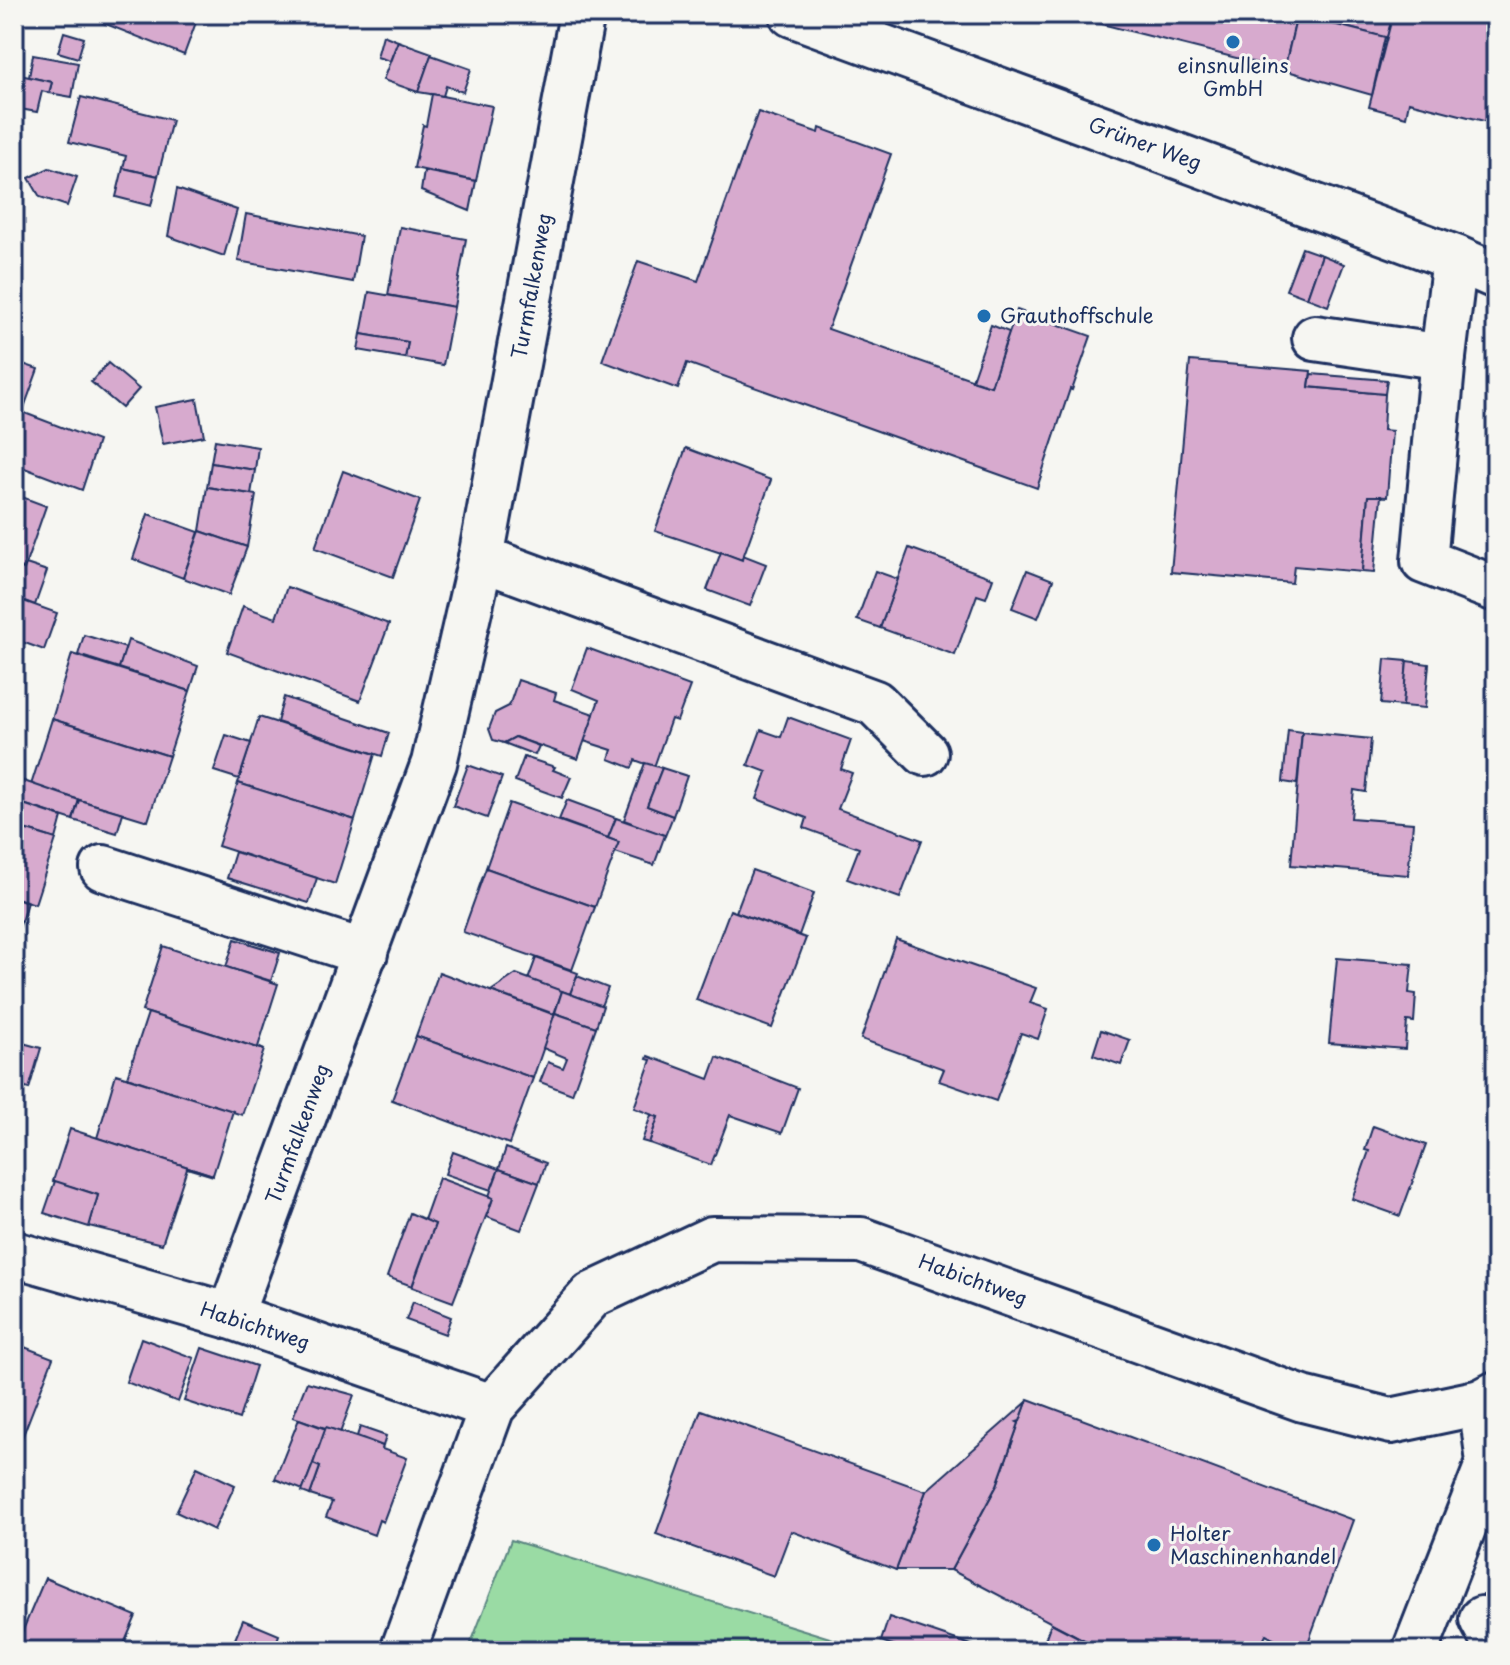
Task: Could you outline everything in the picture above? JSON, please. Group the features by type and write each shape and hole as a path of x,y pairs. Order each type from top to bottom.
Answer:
{"street":[{"name":"Turmfalkenweg","path":"230,1316 434,763 481,558 582,14"},
{"name":"Grüner Weg","path":"792,14 1455,258 1496,276"},
{"path":"1455,258 1424,561 1496,589"},
{"path":"1315,338 1443,357"},
{"path":"481,558 875,703 925,753"},
{"path":"103,868 365,953"},
{"name":"Habichtweg","path":"403,1651 492,1407 592,1295 712,1239 861,1240 1303,1399 1391,1421 1488,1398"},
{"name":"Habichtweg","path":"14,1254 230,1316 492,1407"},
{"path":"1415,1651 1489,1462 1488,1398"}],"green space":[{"path":"511,1540 872,1651 468,1651"}],"building":[{"path":"95,14 199,14 184,55 93,19"},
{"name":"einsnulleins GmbH","path":"1062,14 1297,14 1297,15 1284,70"},
{"path":"1297,14 1393,14 1387,38"},
{"path":"1393,14 1450,14 1496,26 1496,92 1488,122 1409,102 1406,117 1369,107"},
{"path":"1297,15 1385,37 1372,95 1284,70"},
{"path":"64,32 84,38 78,58 58,52"},
{"path":"383,35 398,41 390,61 377,57"},
{"path":"398,41 432,53 418,92 383,80"},
{"path":"33,55 78,63 72,97 49,93 52,82 29,77"},
{"path":"431,55 471,69 463,92 446,86 443,96 418,92"},
{"path":"20,75 52,82 49,93 42,91 37,112 14,108"},
{"path":"432,94 492,106 476,181 414,168"},
{"path":"81,97 172,120 158,176 123,168 126,156 69,142"},
{"path":"758,112 819,133 820,128 891,154 828,329 991,386 1017,310 1091,336 1037,488 687,363 678,389 602,361 638,261 698,281"},
{"path":"49,168 77,177 67,206 40,197 29,178"},
{"path":"123,168 158,176 151,206 116,197"},
{"path":"424,171 476,181 470,211 421,191"},
{"path":"177,189 237,210 224,256 168,236"},
{"path":"246,214 361,236 353,282 238,261"},
{"path":"400,227 466,239 454,307 388,295"},
{"path":"1302,248 1322,255 1307,298 1286,290"},
{"path":"1322,255 1344,264 1328,306 1307,298"},
{"path":"369,292 454,307 443,365 405,358 408,342 361,334"},
{"path":"991,325 1009,332 991,386 972,380"},
{"path":"361,334 408,342 405,358 358,350"},
{"path":"14,361 38,369 21,416 14,413"},
{"path":"1190,361 1311,371 1309,387 1385,394 1383,430 1392,431 1387,497 1368,496 1362,572 1294,566 1292,583 1171,572"},
{"path":"108,363 139,389 122,408 91,382"},
{"path":"1311,374 1387,380 1385,394 1309,387"},
{"path":"197,399 204,436 163,444 155,407"},
{"path":"22,412 98,441 82,490 14,464 14,426 18,414 21,416"},
{"path":"215,440 258,447 255,470 211,463"},
{"path":"686,448 771,480 742,560 655,531"},
{"path":"211,463 255,470 251,494 207,487"},
{"path":"343,471 420,500 393,577 315,548"},
{"path":"207,487 256,495 247,547 200,531"},
{"path":"14,494 46,506 24,569 14,566"},
{"path":"1368,496 1381,496 1374,573 1362,572"},
{"path":"148,514 199,532 183,578 133,559"},
{"path":"200,531 247,547 229,595 183,578"},
{"path":"909,548 993,578 986,598 977,595 955,655 880,628"},
{"path":"721,552 742,560 743,555 766,564 750,606 707,590"},
{"path":"26,564 47,571 35,605 14,597 14,566 24,569"},
{"path":"1027,570 1053,580 1038,618 1012,608"},
{"path":"875,571 898,579 880,628 857,620"},
{"path":"287,587 389,624 360,701 227,652 243,606 276,618"},
{"path":"15,598 57,613 44,650 14,639"},
{"path":"84,635 126,648 119,668 78,655"},
{"path":"128,640 198,666 190,691 119,668"},
{"path":"587,648 690,686 677,721 671,719 654,767 635,760 632,768 609,759 612,750 584,741 599,700 572,689"},
{"path":"72,654 190,691 169,756 52,719"},
{"path":"1385,659 1407,661 1403,706 1381,704"},
{"path":"1407,661 1429,664 1425,708 1403,706"},
{"path":"518,680 556,693 554,700 594,714 578,759 515,737 504,743 493,740 489,729 495,713 509,706"},
{"path":"284,697 389,733 382,756 277,722"},
{"path":"259,717 375,754 355,820 238,783"},
{"path":"788,717 851,740 841,769 852,773 838,809 922,840 900,898 847,879 859,848 804,828 807,818 757,799 767,772 748,765 761,730 781,737"},
{"path":"52,719 169,756 148,821 31,785"},
{"path":"1288,730 1302,732 1297,784 1283,782"},
{"path":"1302,732 1371,739 1366,792 1354,790 1351,818 1413,823 1408,875 1291,865"},
{"path":"226,735 251,743 239,779 214,771"},
{"path":"515,737 539,746 535,755 504,743"},
{"path":"524,757 555,767 553,770 571,777 562,798 515,781"},
{"path":"645,763 662,768 647,806 673,816 665,836 624,820"},
{"path":"468,765 502,777 487,818 453,806"},
{"path":"662,768 687,776 673,816 647,806"},
{"path":"18,779 79,800 73,820 14,801"},
{"path":"238,783 355,820 335,884 218,846"},
{"path":"79,800 123,813 117,833 73,820"},
{"path":"567,800 616,818 608,838 559,820"},
{"path":"14,801 62,817 56,839 14,826"},
{"path":"509,803 619,842 595,907 486,868"},
{"path":"616,818 665,835 654,865 615,852 619,842 608,838"},
{"path":"14,826 56,839 35,904 14,897"},
{"path":"235,852 317,878 309,903 227,878"},
{"path":"486,868 595,907 572,970 463,932"},
{"path":"752,870 814,893 799,935 736,912"},
{"path":"14,897 27,902 14,945"},
{"path":"730,910 806,938 772,1028 696,1000"},
{"path":"235,939 280,953 271,981 226,967"},
{"path":"896,939 1036,988 1030,1003 1048,1009 1038,1039 1021,1033 996,1101 939,1081 944,1069 861,1039"},
{"path":"163,946 278,984 258,1047 264,1050 142,1011"},
{"path":"536,958 578,973 570,994 528,980"},
{"path":"1337,958 1412,964 1409,993 1416,994 1414,1022 1407,1021 1405,1049 1329,1043"},
{"path":"439,972 555,1015 533,1078 416,1036"},
{"path":"516,974 562,991 554,1014 491,991"},
{"path":"577,976 608,988 601,1006 570,994"},
{"path":"562,991 603,1006 596,1027 555,1013"},
{"path":"148,1013 264,1050 242,1115 127,1077"},
{"path":"555,1013 596,1027 572,1094 540,1082 548,1062 563,1068 567,1058 543,1048"},
{"path":"1101,1030 1130,1040 1121,1065 1093,1055"},
{"path":"416,1036 533,1078 509,1144 392,1100"},
{"path":"19,1042 41,1048 29,1089 14,1085 14,1059"},
{"path":"648,1056 709,1079 717,1057 798,1088 782,1133 730,1115 711,1165 649,1143 658,1117 634,1108 651,1060 647,1059"},
{"path":"116,1074 233,1111 213,1175 97,1138"},
{"path":"651,1115 658,1117 649,1143 642,1141"},
{"path":"1373,1126 1426,1145 1400,1216 1352,1199 1369,1151 1365,1150"},
{"path":"70,1129 213,1176 187,1168 162,1244 89,1226 98,1195 53,1181"},
{"path":"506,1148 546,1163 539,1183 499,1169"},
{"path":"453,1152 499,1169 491,1190 445,1174"},
{"path":"499,1169 539,1183 521,1230 487,1217 493,1198 489,1196"},
{"path":"439,1178 493,1198 453,1302 412,1287 435,1224 424,1220"},
{"path":"55,1181 98,1195 89,1227 44,1213"},
{"path":"410,1213 435,1224 412,1286 387,1277"},
{"path":"413,1302 451,1317 445,1334 406,1320"},
{"path":"141,1338 194,1358 178,1402 126,1382"},
{"path":"14,1343 53,1358 20,1443 14,1441"},
{"path":"202,1348 256,1366 239,1419 184,1401"},
{"path":"307,1382 354,1395 340,1433 293,1417"},
{"name":"Holter Maschinenhandel","path":"1028,1399 1353,1520 1305,1651 1295,1651 1266,1635 1258,1651 1105,1651 951,1570 997,1485 1017,1422"},
{"path":"1027,1402 1017,1422 997,1485 951,1570 896,1570 926,1491"},
{"path":"701,1410 926,1491 896,1570 791,1531 774,1576 656,1534"},
{"path":"299,1419 326,1429 303,1490 275,1479"},
{"path":"326,1427 383,1446 382,1449 407,1458 383,1522 379,1520 374,1535 326,1517 332,1502 310,1495 320,1467 313,1464"},
{"path":"360,1427 386,1436 383,1446 357,1436"},
{"path":"313,1464 320,1467 310,1495 302,1492"},
{"path":"197,1467 235,1485 214,1530 176,1512"},
{"path":"45,1578 136,1616 121,1651 14,1651"},
{"path":"889,1617 989,1651 911,1651 881,1641"},
{"path":"243,1620 279,1635 273,1651 227,1651"},
{"path":"1051,1623 1105,1651 1041,1651"}],"place":[{"name":"einsnulleins GmbH","path":"1233,42"},
{"name":"Grauthoffschule","path":"984,316"},
{"name":"Holter Maschinenhandel","path":"1154,1545"}]}
